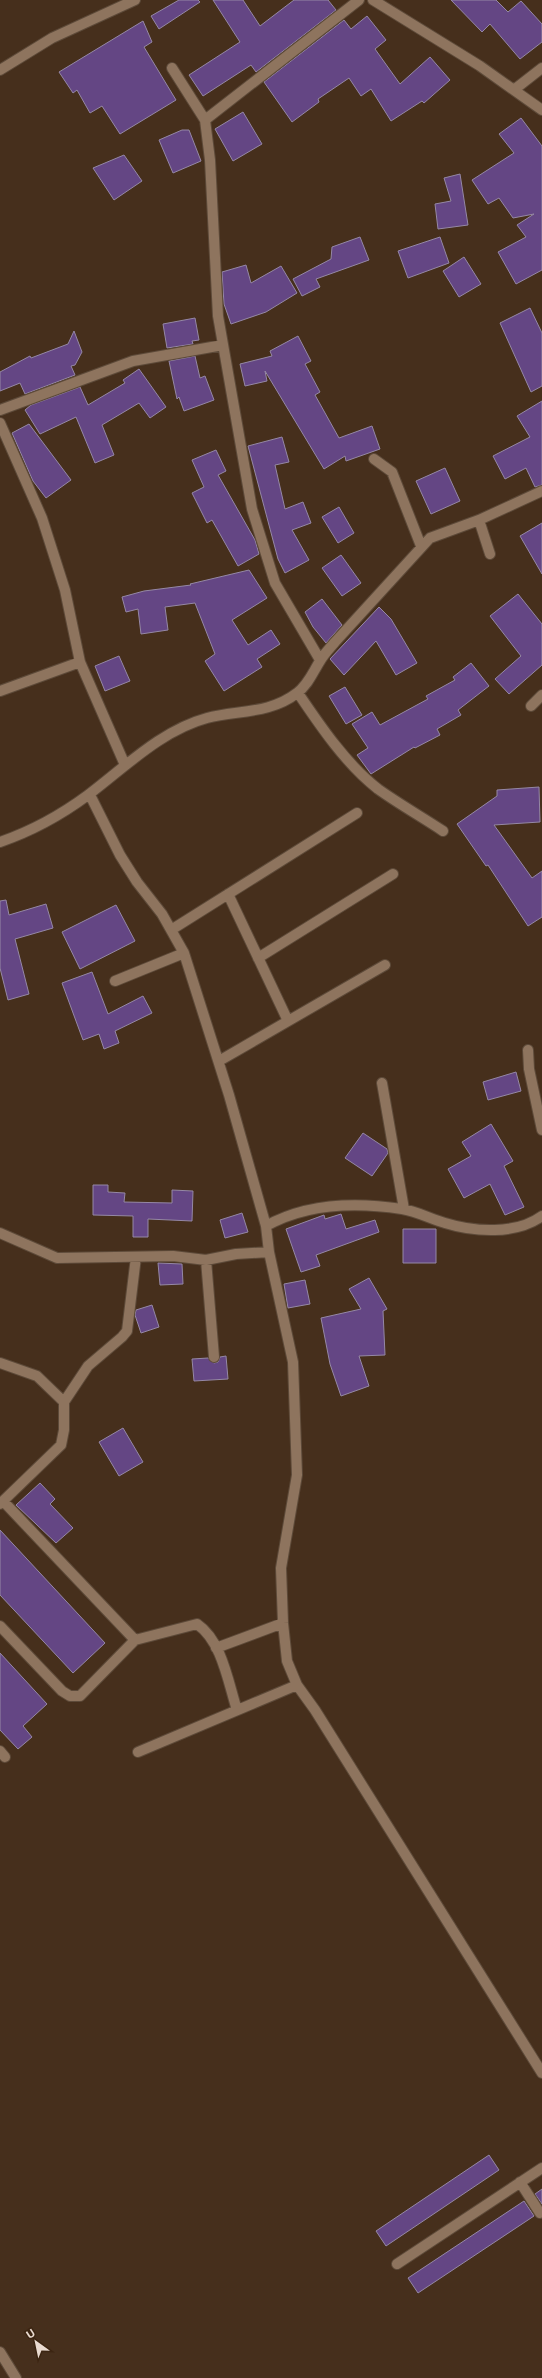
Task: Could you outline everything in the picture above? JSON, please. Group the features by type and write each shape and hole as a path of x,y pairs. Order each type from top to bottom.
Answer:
{"street":[{"path":"0,70 52,38 135,0"},
{"path":"205,120 359,0"},
{"path":"373,0 515,89 542,110"},
{"path":"172,68 205,120 210,160 218,316 252,509 276,583 320,660"},
{"path":"515,89 542,68"},
{"path":"0,410 133,362 159,355 223,345"},
{"path":"0,423 42,518 65,590 80,662 125,765"},
{"path":"374,459 392,472 421,546"},
{"path":"0,842 46,822 88,795 125,765 157,742 199,721 208,718 257,711 276,705 298,693 311,678 320,660 421,546 438,534 479,520 542,491"},
{"path":"479,520 490,554"},
{"path":"0,691 80,662"},
{"path":"298,693 323,730 360,773 378,789 443,831"},
{"path":"531,706 542,695"},
{"path":"88,795 92,799 120,855 171,930 184,953 219,1061 266,1226 269,1252 293,1370 297,1475 281,1568 283,1623 287,1661 297,1685 316,1710 542,2073"},
{"path":"171,930 357,813"},
{"path":"258,958 393,874"},
{"path":"228,894 288,1021"},
{"path":"115,981 184,953"},
{"path":"219,1061 385,965"},
{"path":"528,1050 529,1069 542,1130"},
{"path":"382,1083 404,1209"},
{"path":"266,1226 288,1215 333,1206 363,1205 404,1209 445,1224 496,1230 522,1227 542,1216"},
{"path":"0,1233 57,1258 173,1256 206,1260 236,1254 269,1252"},
{"path":"135,1640 2,1503 61,1445 64,1430 64,1402 88,1366 122,1337 126,1330 136,1257"},
{"path":"206,1260 214,1357"},
{"path":"0,1363 37,1376 64,1402"},
{"path":"216,1648 283,1623"},
{"path":"0,1626 62,1691 70,1696 80,1696 135,1640 197,1624 206,1630 216,1648 237,1710"},
{"path":"138,1752 297,1685"},
{"path":"397,2264 542,2168"},
{"path":"520,2182 540,2213"},
{"path":"0,2352 16,2378"}],"building":[{"path":"179,0 198,0 200,2 159,29 151,16"},
{"path":"213,0 243,0 260,26 294,0 328,0 336,10 256,72 251,65 203,96 189,75 240,42"},
{"path":"451,0 496,0 508,12 521,1 542,24 542,42 520,59 490,24 482,32"},
{"path":"367,16 386,40 375,49 400,84 430,57 450,80 424,103 422,101 391,121 371,89 361,96 349,78 318,99 319,102 292,122 264,82 344,20 351,29"},
{"path":"143,21 152,42 144,47 176,100 120,134 102,106 90,113 77,90 73,93 59,72"},
{"path":"243,112 262,144 233,161 215,129"},
{"path":"521,118 542,146 542,270 516,284 498,252 526,237 517,225 534,214 513,218 499,198 488,204 472,180 514,153 499,134"},
{"path":"182,130 189,130 201,161 173,173 159,140"},
{"path":"124,155 142,181 114,200 93,168"},
{"path":"460,174 468,225 438,229 435,204 451,201 444,178"},
{"path":"360,237 369,260 316,279 320,287 302,296 293,279 331,259 332,247"},
{"path":"440,237 449,263 408,278 398,251"},
{"path":"464,257 481,284 459,297 443,271"},
{"path":"246,265 251,283 281,266 297,293 266,312 231,324 224,304 222,272"},
{"path":"530,308 542,333 542,386 531,392 500,323"},
{"path":"195,318 199,340 192,341 193,344 167,348 163,324"},
{"path":"74,331 82,352 75,365 71,366 75,375 25,394 20,383 0,391 0,372 30,356 31,358 68,344"},
{"path":"298,336 311,361 305,364 320,392 315,395 339,438 372,426 380,449 346,461 345,456 324,469 265,371 267,381 245,386 240,364 272,356 270,351"},
{"path":"195,356 200,378 205,376 214,400 184,411 179,397 177,399 169,361"},
{"path":"139,369 166,407 150,418 139,403 102,425 114,455 95,463 76,417 40,434 25,410 31,405 80,387 88,405 125,383 123,380"},
{"path":"542,401 542,485 535,487 526,468 505,479 493,456 530,437 517,416"},
{"path":"29,424 71,480 46,498 33,481 12,433"},
{"path":"282,437 289,462 275,465 285,509 303,502 311,523 292,530 309,560 285,573 278,559 248,446"},
{"path":"216,450 226,471 218,475 255,540 259,554 238,566 212,520 207,523 192,493 204,487 192,460"},
{"path":"445,468 460,501 431,514 416,481"},
{"path":"339,507 354,533 338,543 322,517"},
{"path":"542,523 542,574 520,536"},
{"path":"341,555 361,583 342,596 322,568"},
{"path":"249,570 267,598 232,620 248,645 271,630 280,644 257,659 262,667 224,691 205,661 215,654 195,603 165,607 168,630 141,634 138,609 126,612 122,597 144,591 191,585 190,584"},
{"path":"518,594 542,624 542,665 509,694 495,679 521,656 490,616"},
{"path":"322,599 342,625 326,643 313,627 305,612"},
{"path":"379,607 391,619 417,663 396,675 376,641 344,675 330,659"},
{"path":"119,656 130,681 105,691 95,666"},
{"path":"471,663 489,686 458,710 461,715 437,729 440,735 415,748 414,747 371,774 357,755 368,748 352,724 372,712 380,725 428,699 426,696 455,680 453,677"},
{"path":"345,687 362,715 346,724 329,696"},
{"path":"539,787 540,822 494,825 532,878 542,871 542,917 528,926 488,865 486,866 457,824 497,796 497,790"},
{"path":"6,900 9,915 46,904 53,928 15,939 29,994 8,1000 0,968 0,901"},
{"path":"116,905 135,941 80,969 62,932"},
{"path":"92,972 108,1014 143,996 152,1013 115,1031 119,1043 104,1049 99,1034 83,1040 62,983"},
{"path":"516,1072 521,1091 488,1100 483,1082"},
{"path":"491,1124 513,1161 504,1166 524,1207 505,1215 490,1184 464,1198 448,1169 471,1156 462,1142"},
{"path":"363,1133 387,1149 388,1153 372,1176 345,1158"},
{"path":"93,1185 108,1185 108,1192 125,1193 124,1202 172,1203 172,1190 193,1191 192,1221 148,1219 148,1237 133,1237 133,1216 93,1215"},
{"path":"242,1213 248,1232 225,1238 220,1220"},
{"path":"341,1214 346,1229 375,1220 379,1232 316,1255 320,1266 301,1272 286,1229 324,1215 325,1219"},
{"path":"403,1229 436,1229 436,1263 403,1263"},
{"path":"158,1263 182,1264 183,1284 160,1285"},
{"path":"369,1278 387,1309 383,1311 385,1355 359,1356 369,1386 341,1396 330,1364 321,1318 361,1309 349,1289"},
{"path":"305,1280 310,1304 288,1308 284,1284"},
{"path":"152,1305 159,1327 141,1333 135,1315 136,1310"},
{"path":"226,1356 228,1379 194,1381 192,1359 208,1358 214,1363 218,1362 220,1357"},
{"path":"123,1428 143,1462 119,1476 99,1442"},
{"path":"40,1483 55,1499 50,1504 73,1528 56,1543 16,1505"},
{"path":"0,1530 105,1643 73,1673 0,1595"},
{"path":"0,1653 47,1704 23,1726 32,1737 18,1749 0,1730"},
{"path":"489,2155 499,2170 386,2246 376,2231"},
{"path":"542,2189 542,2204 535,2194"},
{"path":"524,2201 534,2216 418,2293 408,2278"}]}
